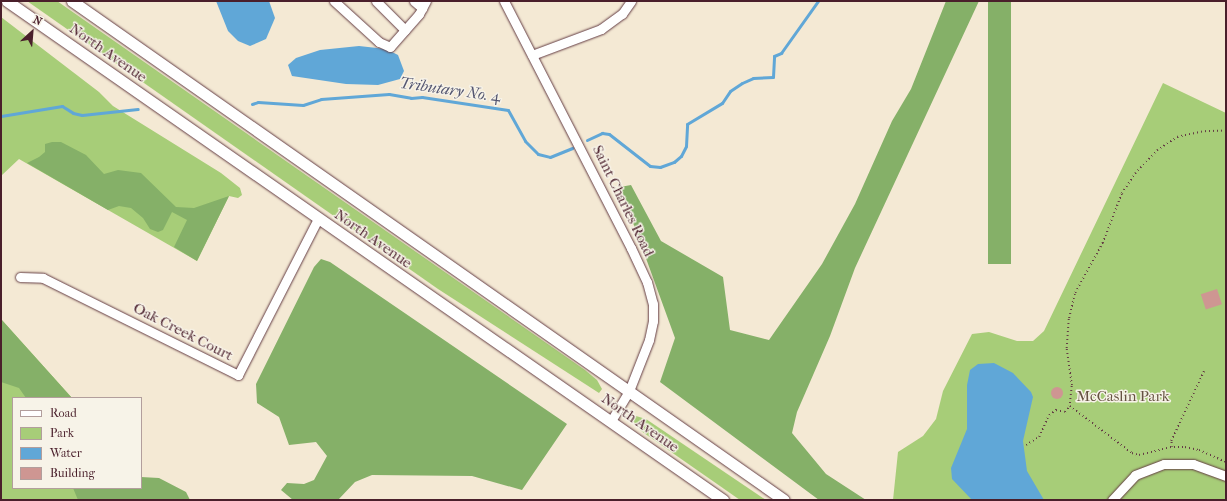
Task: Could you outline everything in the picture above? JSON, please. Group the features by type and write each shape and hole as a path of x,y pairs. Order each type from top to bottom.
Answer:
{"main road":[{"name":"North Avenue","path":"7,1 723,500"},
{"name":"North Avenue","path":"72,1 784,500"}],"street":[{"path":"334,1 379,42 390,46 405,30 424,4 414,1"},
{"path":"376,1 405,30"},
{"name":"Saint Charles Road","path":"504,1 647,282 653,304 653,321 649,340 629,391 611,421"},
{"path":"532,55 601,29 622,14 631,1"},
{"name":"Oak Creek Court","path":"20,277 44,278 238,375 318,219"},
{"path":"1112,500 1135,475 1164,464 1193,464 1226,476"}],"path":[{"path":"1026,445 1039,437 1049,415 1056,410 1065,412 1070,406 1072,386 1067,343 1071,306 1080,281 1103,243 1122,194 1147,160 1166,143 1190,134 1226,131"},
{"path":"1172,446 1171,442 1204,371"},
{"path":"1070,406 1137,455 1172,446 1192,448 1226,462"}],"green space":[{"path":"27,1 57,1 585,370 597,380 602,389 599,393 438,289"},
{"path":"946,1 979,1 855,268 830,336 797,412 792,433 826,474 866,500 819,500 660,382 675,338 620,187 631,185 661,241 723,277 730,330 769,340 822,264 855,204 892,121 911,89"},
{"path":"988,1 1011,1 1011,264 988,264"},
{"path":"1,17 99,92 113,106 221,173 240,188 242,195 238,198 229,196 197,261 19,159 1,176"},
{"name":"McCaslin Park","path":"1163,83 1226,113 1226,500 893,500 898,452 923,436 936,419 943,391 972,334 989,332 1017,341 1033,341 1044,331"},
{"path":"61,142 86,155 104,174 118,170 141,173 176,207 194,208 229,196 197,261 174,247 187,220 172,212 163,230 158,232 150,229 143,218 131,208 119,206 108,210 27,163 45,152 45,144"},
{"path":"321,259 330,262 567,424 522,490 472,476 372,475 355,482 338,500 293,500 281,490 287,483 304,484 314,480 327,456 316,442 289,445 279,417 257,403 256,384 314,267"},
{"path":"1,319 71,397 12,397 12,489 136,489 143,500 1,500"},
{"path":"1,319 71,397 25,397 19,388 1,382"},
{"path":"636,416 646,419 766,500 740,500 641,431 633,421"},
{"path":"142,477 159,478 186,492 190,500 78,500 73,489 142,489"}],"water":[{"path":"216,1 269,1 275,18 266,39 250,46 238,41 228,31"},
{"path":"359,46 386,49 398,55 404,71 400,79 378,85 346,84 292,76 288,65 296,58 320,50"},
{"path":"994,363 1013,373 1031,392 1033,397 1023,441 1027,471 1044,500 972,500 952,479 951,468 967,429 967,385 970,370 978,364"}],"building":[{"path":"1217,289 1222,304 1206,309 1201,294"},
{"path":"1057,387 1061,389 1063,393 1061,397 1057,399 1053,397 1051,393 1053,389"}],"waterway":[{"name":"Tributary No. 4","path":"587,140 602,133 609,134 650,166 660,167 674,162 681,156 686,146 687,124 722,103 730,91 742,83 753,78 773,77 774,56 781,53 818,1"},
{"name":"Tributary No. 4","path":"252,104 258,102 303,105 321,99 389,94 411,98 422,97 508,110 525,141 538,154 550,157 572,148"},
{"name":"Tributary No. 4","path":"1,116 62,106 73,113 82,115 138,109"}]}
